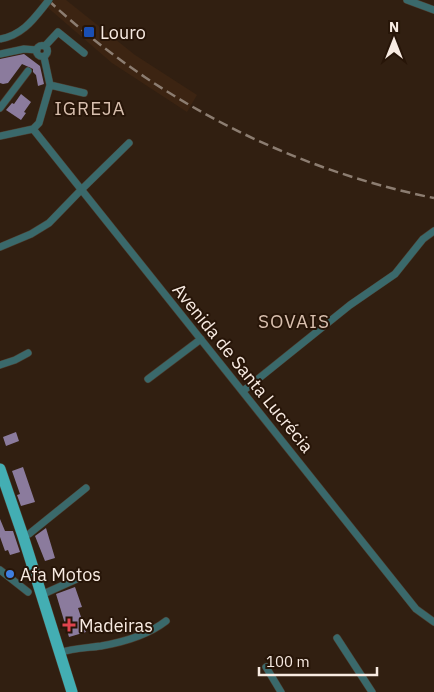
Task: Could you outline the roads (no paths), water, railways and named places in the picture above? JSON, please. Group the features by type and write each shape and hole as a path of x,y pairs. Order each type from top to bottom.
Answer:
{"main road":[{"path":"0,469 72,692"}],"street":[{"path":"0,39 18,34 28,26 49,0"},
{"path":"407,0 434,10"},
{"path":"0,54 24,49 37,50 40,46 45,46 58,32 84,54"},
{"path":"44,57 48,52 45,46"},
{"path":"37,50 39,56 44,57"},
{"path":"0,136 33,129 39,123 50,85 44,57"},
{"path":"0,108 28,71"},
{"path":"50,85 84,93"},
{"name":"Avenida de Santa Lucrécia","path":"33,129 416,609 434,622"},
{"path":"0,246 31,234 49,224 129,143"},
{"path":"243,391 350,305 395,274 423,239 434,231"},
{"path":"148,379 201,339"},
{"path":"0,364 15,360 28,353"},
{"path":"23,536 29,534 86,488"},
{"path":"0,570 28,592"},
{"path":"41,595 79,578"},
{"path":"59,653 66,650 104,646 155,630 166,622"},
{"path":"337,638 372,692"},
{"path":"266,667 281,692"}],"railway":[{"path":"48,0 89,36 133,69 179,99 227,126 277,149 328,169 380,185 434,198"}],"place":[{"name":"Louro","path":"89,32"},
{"name":"Afa Motos","path":"10,574"},
{"name":"Madeiras","path":"69,625"}],"district":[{"name":"IGREJA","path":"90,108"},
{"name":"SOVAIS","path":"294,321"}]}
